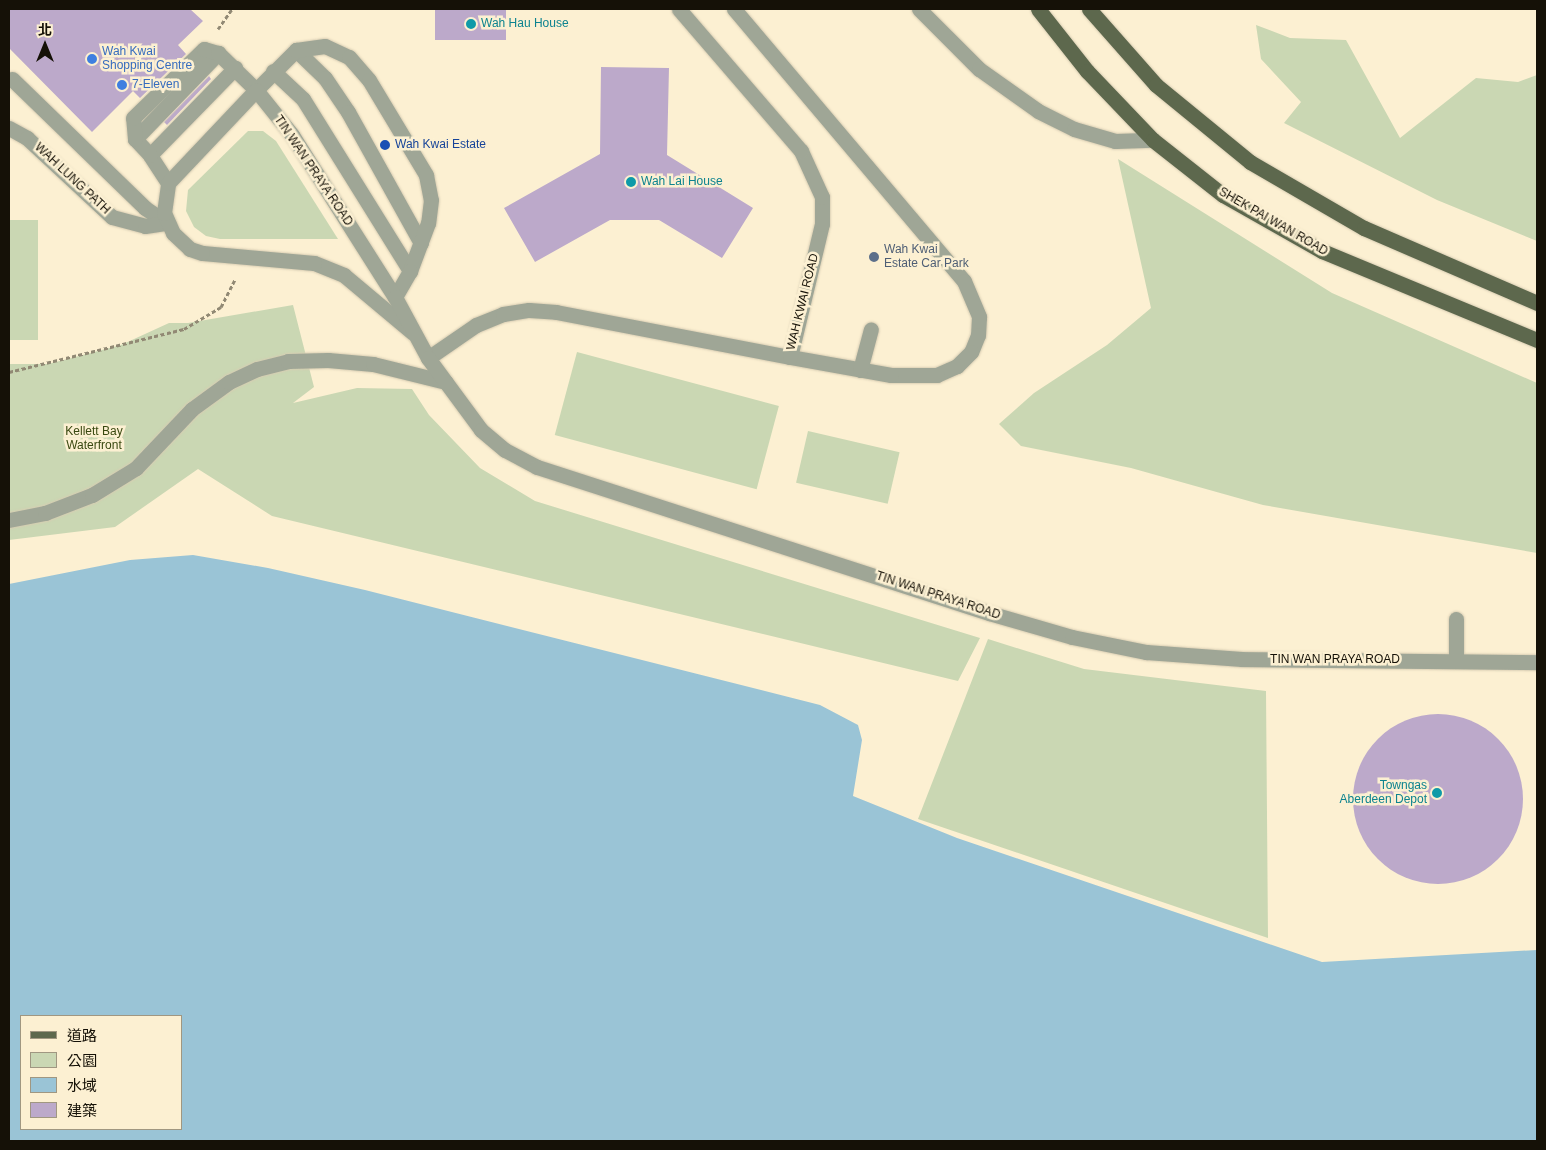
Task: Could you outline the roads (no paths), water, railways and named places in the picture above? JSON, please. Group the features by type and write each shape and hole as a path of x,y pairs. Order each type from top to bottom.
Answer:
{"main road":[{"name":"SHEK PAI WAN ROAD","path":"1038,9 1087,71 1153,140 1223,195 1322,251 1537,340"},
{"path":"1090,9 1156,85 1250,162 1364,228 1537,304"}],"street":[{"name":"WAH KWAI ROAD","path":"428,358 476,325 503,314 529,310 556,312 790,356 822,224 822,197 801,151 679,9"},
{"path":"734,9 964,281 974,297 978,335 971,352 958,366 937,375 915,378 860,370 790,356"},
{"path":"919,9 978,69 1038,111 1074,129 1115,142 1153,140"},
{"path":"167,222 164,203 168,183 296,50 326,46 349,57 369,80 426,175 430,200 421,243 410,271 395,297"},
{"path":"296,50 326,78 348,112 421,243"},
{"name":"TIN WAN PRAYA ROAD","path":"150,155 135,140 218,53 256,90 292,135 395,297 428,358 481,430 505,450 537,467 1072,637 1146,652 1242,659 1537,662"},
{"path":"168,183 150,155 235,68"},
{"path":"274,71 303,99 410,271"},
{"path":"12,78 144,208 167,222"},
{"name":"WAH LUNG PATH","path":"9,128 27,138 112,217 146,226 167,222"},
{"name":"TIN WAN PRAYA ROAD","path":"167,222 181,242 202,253 314,263 344,276 413,333"},
{"path":"860,370 871,329"},
{"path":"9,520 45,513 92,494 136,468 192,409 229,382 257,369 288,360 328,360 373,364 446,382"},
{"path":"1456,619 1456,661"}],"water":[{"path":"193,555 268,568 365,590 820,705 858,725 862,740 853,796 957,838 1322,962 1537,950 1537,1141 9,1141 9,584 130,560"}],"place":[{"name":"Wah Hau House","path":"471,24"},
{"name":"Wah Kwai Shopping Centre","path":"92,59"},
{"name":"7-Eleven","path":"122,85"},
{"name":"Wah Kwai Estate","path":"385,145"},
{"name":"Wah Lai House","path":"631,182"},
{"name":"Wah Kwai Estate Car Park","path":"874,257"},
{"name":"Towngas Aberdeen Depot","path":"1437,793"}],"park label":[{"name":"Kellett Bay Waterfront","path":"94,439"}]}
